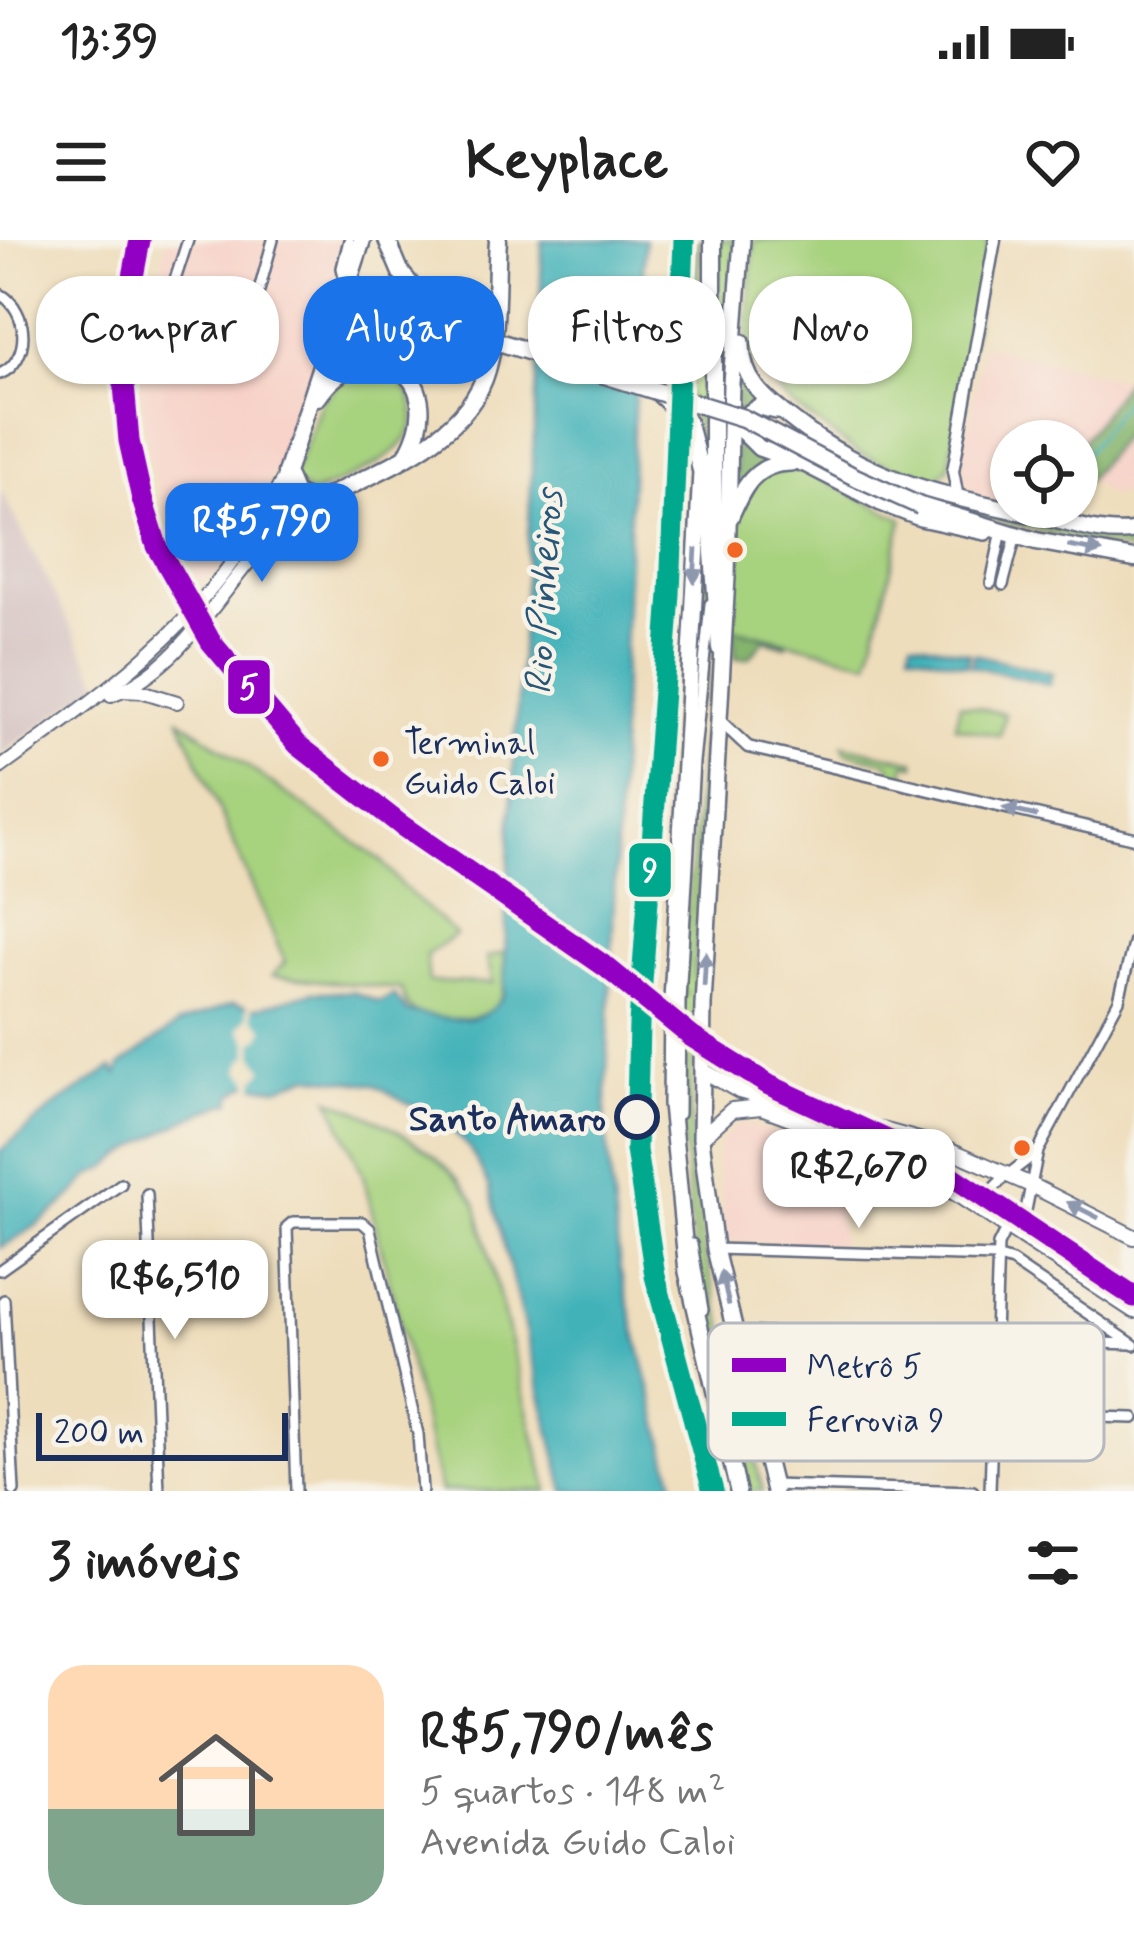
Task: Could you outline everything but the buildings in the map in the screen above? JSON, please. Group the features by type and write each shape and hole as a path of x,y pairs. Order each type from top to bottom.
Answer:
{"highway":[{"path":"351,276 362,240"},
{"path":"387,240 403,276"},
{"path":"317,384 286,473 295,494 316,503 453,424 483,381 495,322 498,240"},
{"path":"713,240 713,553 720,648"},
{"path":"741,241 743,368 750,382 784,414 878,475 1106,531 1134,531"},
{"path":"734,1323 715,1249 701,1138 701,1070 727,577 734,306 741,241"},
{"path":"401,247 411,276"},
{"path":"504,344 743,418 872,486 920,506 1036,541"},
{"path":"309,411 328,382 344,371 382,362 407,376 420,393 422,418 407,454"},
{"path":"647,386 688,422 700,472 670,1104 687,1272 708,1353"},
{"path":"784,414 765,407 754,409 744,416 742,431 753,445 920,518 1134,559"},
{"path":"726,526 743,489 760,470 784,462 807,465"},
{"path":"735,1461 742,1491"}],"main road":[{"path":"0,768 98,700 161,647 224,578 286,473"},
{"path":"98,700 122,691 187,641 274,532 316,503"},
{"path":"158,667 161,647"},
{"path":"122,691 141,691 177,702"},
{"path":"701,1070 739,1091 941,1146 1134,1237"},
{"path":"701,1138 732,1110 761,1107 884,1153 1134,1311"},
{"path":"884,1153 882,1139 892,1131"}],"street":[{"path":"188,240 173,299 185,306 239,309 256,298 273,240"},
{"path":"344,276 349,240"},
{"path":"958,498 952,471 995,240"},
{"path":"0,294 16,305 23,328 17,359 0,374"},
{"path":"934,492 952,471"},
{"path":"991,583 1008,537"},
{"path":"1003,585 1008,537"},
{"path":"708,1334 695,1271 679,1103 694,762 713,553"},
{"path":"718,719 748,747 1134,838"},
{"path":"984,1213 985,1197 1038,1151 1124,1002 1134,940"},
{"path":"995,1323 996,1257 1001,1238 1024,1220 1038,1151"},
{"path":"0,1270 121,1184"},
{"path":"147,1194 159,1491"},
{"path":"296,1491 287,1227 293,1222 362,1222 370,1229 418,1434 422,1491"},
{"path":"715,1249 996,1257 1012,1262 1102,1323"},
{"path":"4,1300 14,1491"},
{"path":"1104,1324 1133,1344"},
{"path":"1104,1417 1134,1418"},
{"path":"773,1488 993,1491"}],"shaded area":[{"path":"166,240 356,240 344,276 303,276 303,384 308,384 281,464 220,574 197,579 173,541 159,496 146,444 140,384 279,384 279,276 159,276"},
{"path":"983,345 1126,380 1098,420 990,420 990,501 972,497 960,472"},
{"path":"1134,421 1134,493 1109,496 1098,487 1098,468"},
{"path":"0,489 100,683 0,755"},
{"path":"738,1123 835,1150 841,1247 727,1240 717,1159 721,1141"}],"green space":[{"path":"697,240 700,240 701,276 695,276"},
{"path":"718,240 735,240 725,374 725,276 718,276"},
{"path":"754,240 989,240 949,467 932,483 858,453 788,402 773,384 912,384 912,276 751,276"},
{"path":"749,302 749,356 745,351"},
{"path":"1134,369 1134,421 1098,466 1098,420"},
{"path":"737,371 759,397 739,436 747,447 774,458 735,492"},
{"path":"338,384 400,384 410,396 414,415 410,432 383,460 310,495 291,480 322,401"},
{"path":"688,384 703,384 708,615 693,700 704,455 687,405"},
{"path":"719,384 725,384 720,546"},
{"path":"797,432 871,478 990,519 924,504 869,481 796,441"},
{"path":"799,468 903,519 869,662 733,628 740,508 760,475"},
{"path":"1029,528 1134,537 1134,552"},
{"path":"733,628 787,643 764,640 749,658 735,658"},
{"path":"708,669 690,1102 704,1253 723,1323 708,1323 688,1192 682,995 688,994 681,993"},
{"path":"960,704 1005,714 1000,736 955,726"},
{"path":"180,719 382,861 456,935 426,955 429,982 493,983 487,958 505,952 504,987 496,1007 479,1016 439,1018 408,1007 401,989 272,976 285,962"},
{"path":"843,745 915,761 915,765 905,764 904,774 911,777 895,774 887,762 846,752"},
{"path":"330,1099 412,1140 447,1169 476,1203 548,1491 441,1491 363,1175"},
{"path":"744,1461 755,1461 763,1491 750,1491"}],"water":[{"path":"542,240 645,240 643,276 540,276"},
{"name":"Rio Pinheiros","path":"536,384 636,384 605,1122 620,1269 676,1491 565,1491 489,1185 470,1149 448,1125 373,1084 308,1076 279,1088 246,1085 232,1095 232,1102 169,1129 89,1177 47,1217 0,1248 0,1151 60,1102 112,1068 117,1075 120,1066 178,1024 233,1003 257,1008 312,992 353,992 379,1002 394,995 407,1012 461,1020 484,1014 504,994"},
{"path":"912,640 969,653 967,665 910,651"},
{"path":"974,654 1052,673 1049,684 971,666"}],"pier":[{"path":"248,999 253,1000 253,1017 264,1028 254,1042 254,1055 264,1069 255,1080 255,1092 240,1070 249,1055 249,1042 239,1028 248,1017"}],"waterway":[{"path":"1098,437 1134,388"}],"metro line":[{"name":"5","path":"140,240 126,314 124,385 129,441 142,499 157,546 211,642 298,745 401,825 606,967 692,1037 769,1085 920,1155 1134,1297"}],"rail line":[{"name":"9","path":"684,240 670,594 639,1024 636,1150 655,1276 713,1491"}],"place":[{"name":"Terminal Guido Caloi","path":"381,759"},
{"name":"Santo Amaro","path":"637,1117"}]}
